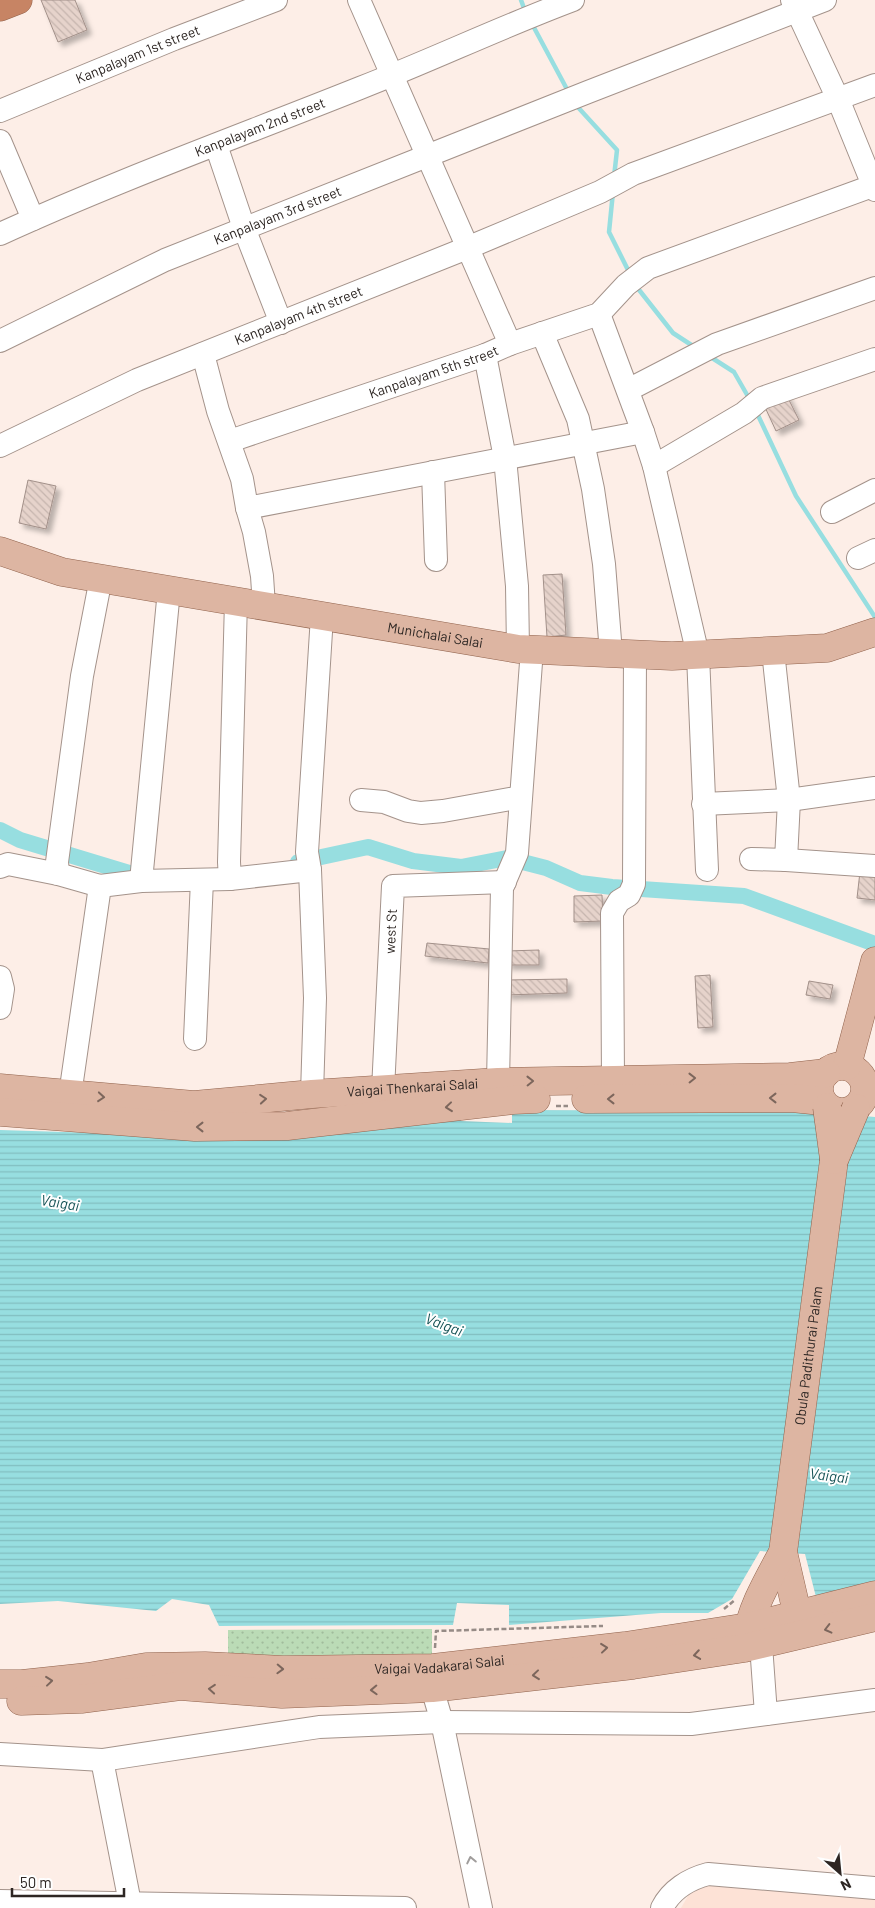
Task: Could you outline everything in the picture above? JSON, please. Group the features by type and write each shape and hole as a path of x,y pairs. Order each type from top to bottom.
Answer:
{"highway":[{"path":"0,7 18,0"}],"main road":[{"name":"Munichalai Salai","path":"0,551 62,572 525,649 672,656 698,655 827,648 875,632"},
{"name":"Obula Padithurai Palam","path":"797,1618 783,1552 834,1160 858,1088 875,961"},
{"name":"Vaigai Thenkarai Salai","path":"0,1088 194,1105 312,1094 498,1082 790,1077 858,1088 849,1112 841,1112 825,1104 792,1098 513,1100 287,1126 195,1127 0,1112"},
{"name":"Obula Padithurai Palam","path":"825,1104 834,1160"},
{"name":"Obula Padithurai Palam","path":"752,1640 758,1600 783,1552"},
{"name":"Vaigai Vadakarai Salai","path":"0,1702 81,1699 180,1686 282,1694 433,1678 632,1665 752,1640 797,1618 875,1595"},
{"name":"Vaigai Vadakarai Salai","path":"797,1618 875,1617"},
{"name":"Vaigai Vadakarai Salai","path":"0,1684 22,1684 88,1677 146,1667 205,1666 433,1678"}],"street":[{"name":"Kanpalayam 1st street","path":"0,111 174,39 276,0"},
{"path":"359,0 510,344"},
{"name":"Kanpalayam 2nd street","path":"0,234 216,145 391,76 520,20 573,0"},
{"name":"Kanpalayam 3rd street","path":"0,341 165,260 427,157 795,6 825,0"},
{"path":"795,6 838,99 874,187"},
{"name":"Kanpalayam 4th street","path":"0,446 137,380 467,248 600,192 632,174 875,84"},
{"path":"0,141 34,219"},
{"path":"216,145 244,228 281,323"},
{"name":"Kanpalayam 5th street","path":"230,441 485,355 510,344 599,314 626,285 648,268 874,187"},
{"path":"628,390 717,344 875,288"},
{"path":"599,314 654,466 698,655 707,870"},
{"path":"542,333 578,419 593,489 604,564 623,654 632,890 619,901 612,913 613,1080"},
{"path":"203,354 210,385 242,479 262,576 264,606"},
{"path":"485,355 505,458 525,649 521,797 511,868 502,888 498,1082"},
{"path":"654,466 744,413 762,398 875,359"},
{"path":"247,508 643,432"},
{"path":"433,472 436,560"},
{"path":"832,512 875,490"},
{"path":"59,860 82,676 101,578"},
{"path":"141,873 169,590"},
{"path":"230,871 236,601"},
{"path":"312,1094 315,998 308,861 322,616"},
{"path":"773,651 789,800 786,860"},
{"path":"703,804 789,800 875,788"},
{"path":"361,800 384,802 408,811 421,813 443,811 521,797"},
{"path":"751,858 875,866"},
{"path":"0,868 8,864 59,860 100,886 141,873 202,880 230,871 308,861"},
{"name":"west St","path":"383,1090 393,886 511,868"},
{"path":"195,1039 202,880"},
{"path":"70,1095 100,886"},
{"path":"0,976 3,989 0,1008"},
{"path":"752,1640 766,1714"},
{"path":"433,1678 481,1908"},
{"path":"0,1754 102,1760 319,1726 442,1722 691,1724 875,1700"},
{"path":"102,1760 131,1905"},
{"path":"662,1908 665,1902 681,1886 693,1878 708,1874 875,1888"},
{"path":"0,1901 131,1905 405,1908"}],"shaded area":[{"path":"703,1870 875,1897 875,1908 681,1908"}],"green space":[{"path":"432,1629 432,1655 228,1656 228,1630"}],"water":[{"name":"Vaigai","path":"512,1110 796,1111 875,1117 875,1588 816,1597 805,1554 760,1551 732,1599 708,1613 661,1613 509,1625 509,1605 457,1603 453,1625 219,1626 209,1605 172,1599 156,1611 58,1601 0,1604 0,1130 284,1139 460,1112 461,1121 512,1123"}],"building":[{"path":"41,0 75,0 87,30 58,42"},
{"path":"786,394 799,420 776,431 764,405"},
{"path":"28,480 56,486 46,529 19,523"},
{"path":"562,574 566,635 547,637 543,575"},
{"path":"861,863 875,865 875,900 857,898"},
{"path":"602,895 603,921 574,922 574,896"},
{"path":"427,943 489,949 488,963 425,956"},
{"path":"539,950 539,965 507,965 506,951"},
{"path":"710,975 713,1027 698,1028 695,976"},
{"path":"567,979 567,993 506,995 506,980"},
{"path":"809,981 833,985 830,999 806,995"}],"waterway":[{"path":"521,0 525,11"},
{"path":"531,22 569,93"},
{"path":"575,104 617,150 614,177"},
{"path":"613,192 609,232 630,274"},
{"path":"636,286 673,333 696,348"},
{"path":"709,356 734,372 750,400"},
{"path":"756,411 796,496 875,617"},
{"path":"0,830 20,840 129,873 145,873"},
{"path":"298,862 368,847 413,861 461,867 507,858 546,868 580,883 744,896 875,944"}]}
